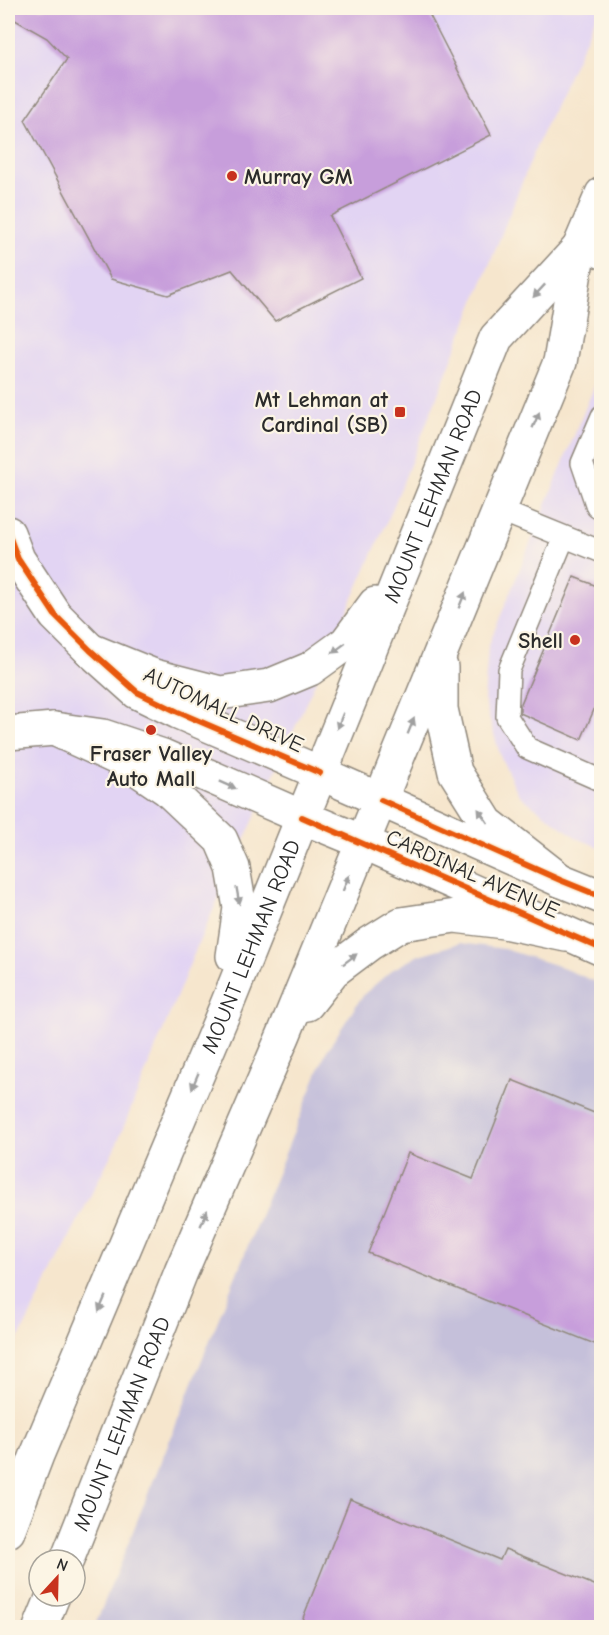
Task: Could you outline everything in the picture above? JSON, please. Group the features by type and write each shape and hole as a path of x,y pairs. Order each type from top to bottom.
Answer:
{"main road":[{"name":"MOUNT LEHMAN ROAD","path":"72,1548 181,1272 284,1034 560,362 590,253 602,194"},
{"name":"MOUNT LEHMAN ROAD","path":"8,1531 37,1455 226,1007 496,338 590,253"},
{"name":"AUTOMALL DRIVE","path":"8,533 18,559 55,615 137,692 381,800"},
{"path":"90,650 154,676 220,693 269,686 310,669 346,643 401,569"},
{"path":"441,654 441,709 456,772 488,823 560,880"},
{"path":"8,733 54,729 103,736 163,756 302,817"},
{"path":"54,729 130,764 167,789 221,840 233,868 240,908 226,1007"},
{"name":"CARDINAL AVENUE","path":"381,800 602,897"},
{"name":"CARDINAL AVENUE","path":"302,817 602,949"},
{"path":"284,1034 333,971 401,924 455,916 504,922 566,935"},
{"path":"40,1628 48,1608"}],"lane":[{"path":"602,416 582,463 597,507 602,509"},
{"path":"499,510 602,552"},
{"path":"564,537 509,670 507,717 527,748 602,782"}],"shaded area":[{"name":"Fraser Valley Auto Mall","path":"8,8 600,8 538,142 390,515 198,944 117,1143 8,1360"},
{"path":"601,370 601,848 577,838 519,795 501,758 484,700 488,647"},
{"path":"460,943 504,949 555,965 601,984 601,1627 94,1628 326,1052 363,995 392,970 419,955"}],"building":[{"name":"Murray GM","path":"8,8 426,8 491,135 330,216 361,278 275,321 232,270 168,295 111,279 25,120 67,59 47,38 8,16"},
{"name":"Shell","path":"574,577 602,588 602,691 581,740 520,713 520,706"},
{"path":"512,1080 602,1116 602,1347 368,1253 408,1153 473,1179"},
{"path":"350,1499 500,1560 505,1549 602,1588 602,1628 299,1628"}],"cycle path":[{"path":"8,533 18,559 55,615 137,692 320,773"},
{"path":"381,800 602,897"},
{"path":"302,817 602,949"}],"place":[{"name":"Murray GM","path":"232,176"},
{"name":"Mt Lehman at Cardinal (SB)","path":"400,412"},
{"name":"Shell","path":"575,640"},
{"name":"Fraser Valley Auto Mall","path":"151,730"}]}
